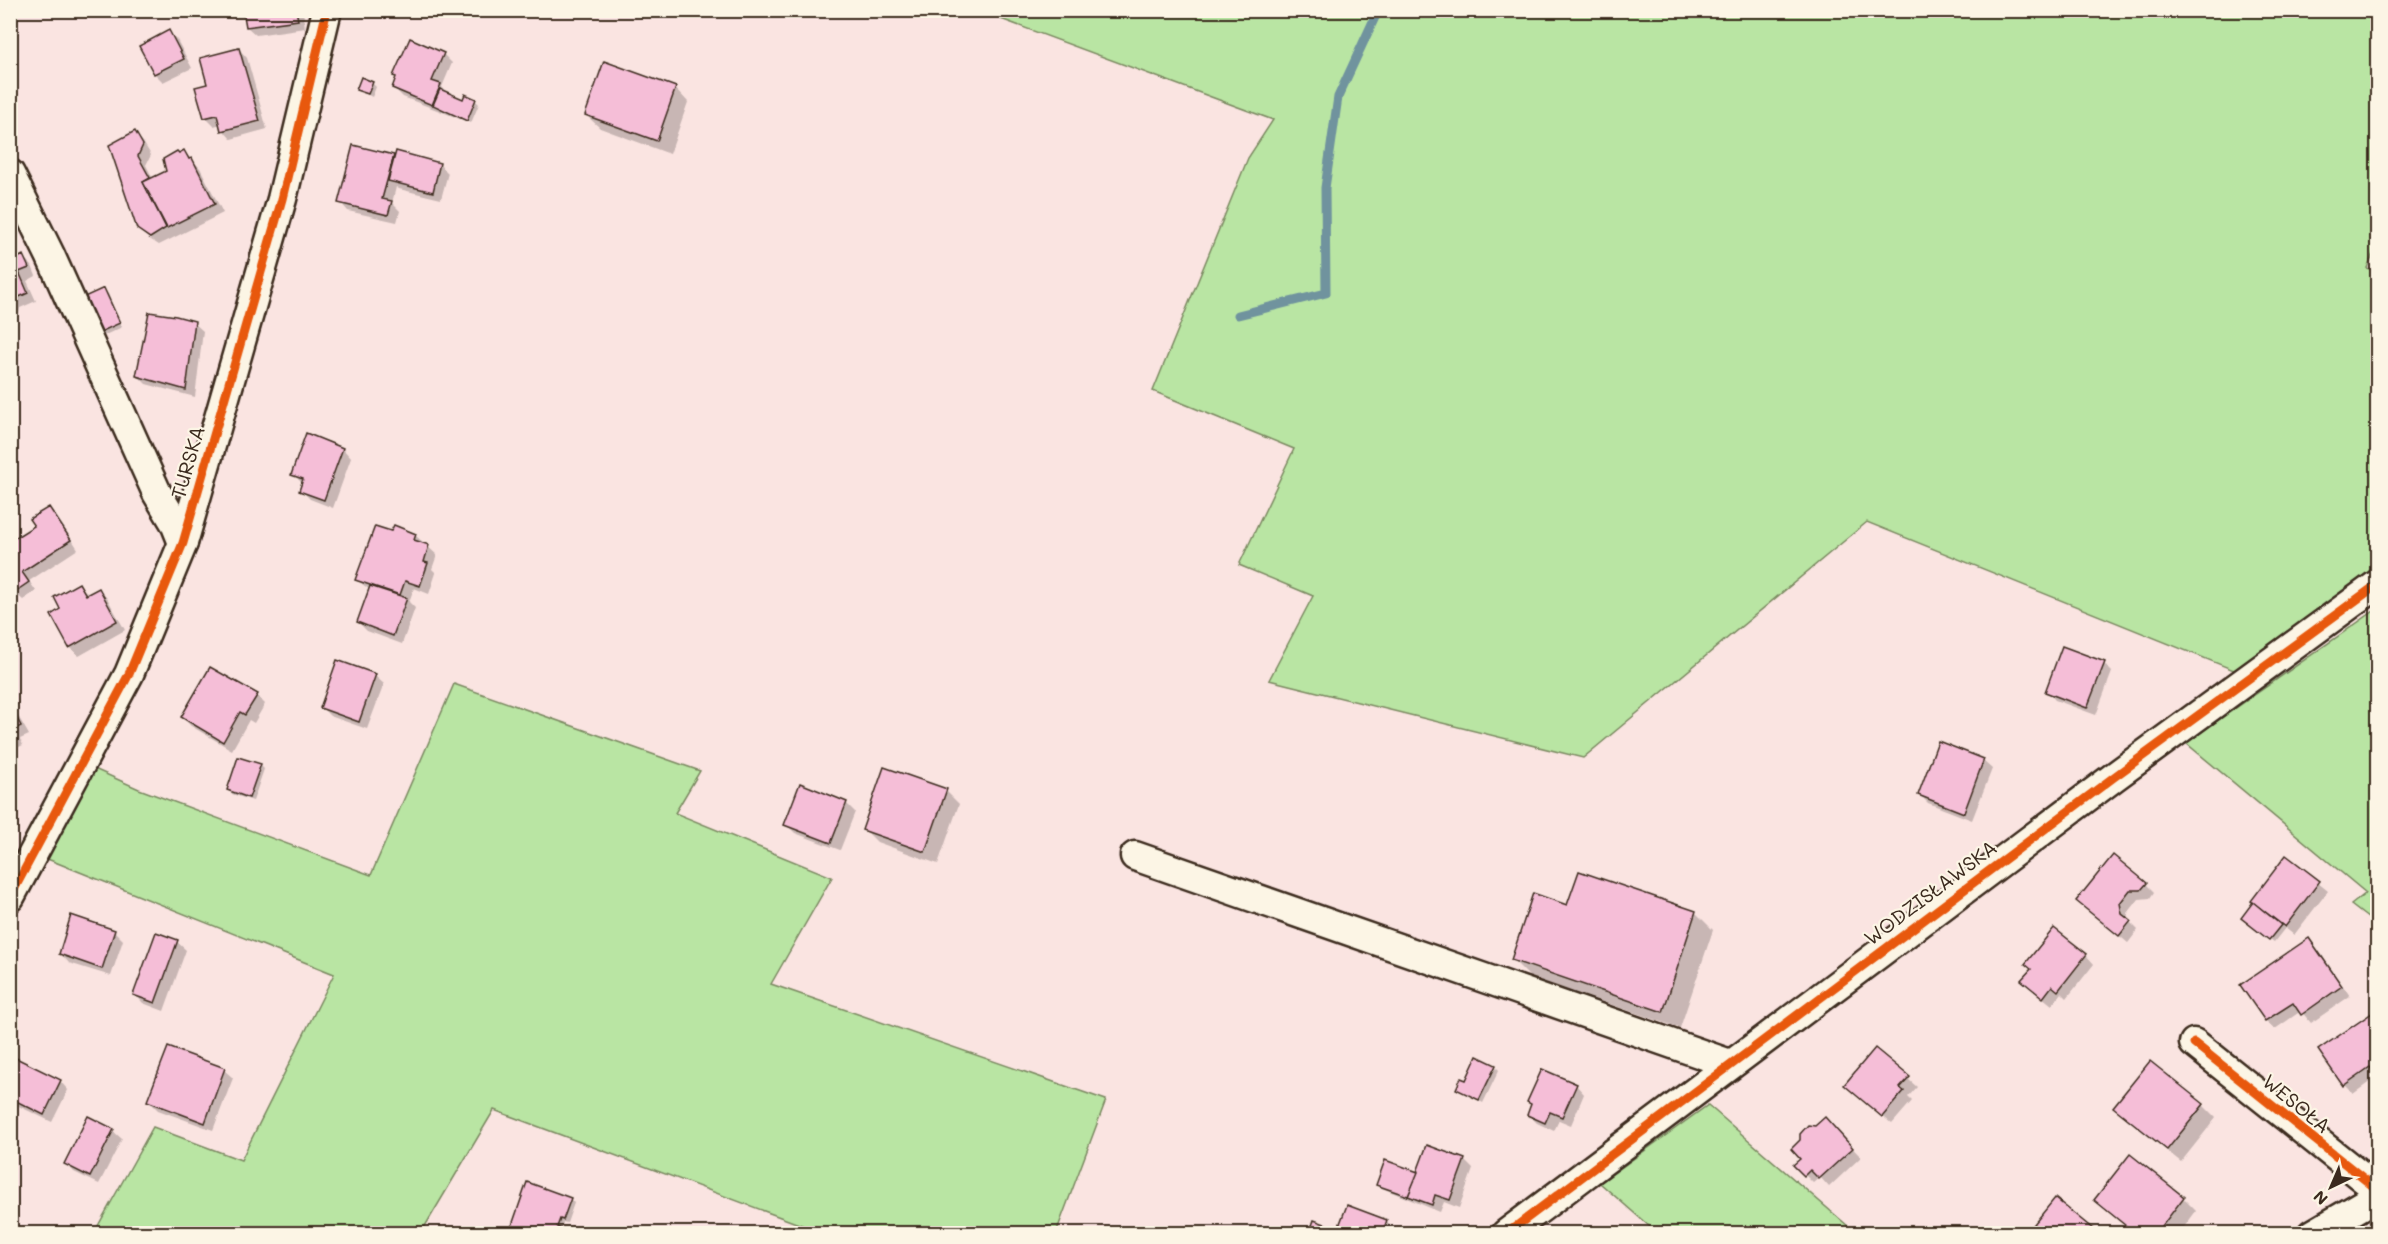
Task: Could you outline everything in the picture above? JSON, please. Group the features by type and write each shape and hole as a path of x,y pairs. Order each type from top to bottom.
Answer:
{"street":[{"name":"TURSKA","path":"10,897 129,674 183,543 282,199 327,10"},
{"path":"10,174 50,255 143,462 183,543"},
{"name":"WODZISŁAWSKA","path":"1506,1233 2115,777 2378,584"},
{"path":"1135,856 1731,1064"},
{"name":"WESOŁA","path":"2194,1044 2378,1190"},
{"path":"2313,1233 2378,1196"}],"green space":[{"path":"1006,10 1297,10 1303,13 1304,10 2377,11 2378,242 2367,268 2378,272 2377,567 2241,673 1867,522 1583,758 1269,680 1313,596 1239,565 1294,449 1153,391 1248,158 1273,120 1001,19"},
{"path":"2377,609 2377,925 2351,905 2366,893 2186,743"},
{"path":"454,684 700,771 675,813 832,877 771,984 1106,1100 1056,1233 823,1233 494,1110 421,1233 94,1233 153,1127 241,1160 334,974 40,856 90,767 139,789 371,875"},
{"path":"1708,1105 1856,1233 1657,1233 1600,1183"}],"building":[{"path":"243,10 296,10 298,20 246,27"},
{"path":"169,30 184,59 154,74 139,46"},
{"path":"410,38 444,53 432,81 441,84 432,105 392,88 396,77 393,76"},
{"path":"239,48 260,121 221,131 217,115 204,118 195,87 207,84 200,58"},
{"path":"604,61 676,87 657,141 585,115"},
{"path":"361,77 373,82 368,94 356,90"},
{"path":"440,89 463,99 465,94 476,99 467,121 433,105"},
{"path":"135,131 143,145 138,156 150,178 143,182 166,228 150,238 137,229 109,145"},
{"path":"353,145 394,155 382,199 392,201 388,215 338,203"},
{"path":"184,150 189,159 192,158 215,204 167,228 143,182 166,171 163,159 177,151 179,153"},
{"path":"396,151 440,163 433,192 388,181"},
{"path":"10,252 14,260 23,255 29,268 19,272 28,293 12,300 10,304"},
{"path":"104,288 120,323 98,333 82,298"},
{"path":"149,312 195,321 186,390 136,376"},
{"path":"306,433 343,448 324,500 299,491 303,479 291,475"},
{"path":"49,507 71,540 22,572 29,582 13,593 10,589 10,541 34,526 29,519"},
{"path":"394,525 416,534 414,540 429,545 424,562 428,563 420,586 405,581 400,595 355,580 375,526 391,531"},
{"path":"79,583 86,595 99,588 117,621 69,648 51,615 60,609 54,597"},
{"path":"370,586 407,598 393,636 357,622"},
{"path":"2062,646 2105,662 2087,708 2045,692"},
{"path":"337,660 376,674 359,722 320,708"},
{"path":"210,667 258,694 245,715 240,712 223,742 181,717"},
{"path":"10,706 21,726 13,730 16,736 10,739"},
{"path":"1938,741 1984,759 1964,813 1918,795"},
{"path":"238,757 261,764 249,798 227,790"},
{"path":"884,767 947,789 925,852 862,830"},
{"path":"800,783 847,802 831,843 784,825"},
{"path":"2113,855 2147,883 2141,890 2130,890 2120,903 2122,914 2131,921 2119,936 2076,901"},
{"path":"2286,855 2320,881 2285,927 2251,901"},
{"path":"1579,871 1696,911 1663,1012 1511,960 1533,893 1567,905"},
{"path":"2253,902 2281,925 2269,940 2241,918"},
{"path":"71,915 115,930 102,969 59,954"},
{"path":"2054,928 2087,954 2058,991 2052,986 2043,998 2021,980 2031,969 2025,964"},
{"path":"156,932 178,940 155,1003 133,995"},
{"path":"2309,938 2342,986 2301,1015 2293,1003 2265,1021 2240,985"},
{"path":"2378,1009 2378,1077 2370,1067 2343,1086 2318,1050"},
{"path":"168,1047 225,1068 205,1123 147,1101"},
{"path":"1875,1048 1910,1077 1900,1088 1904,1091 1882,1117 1844,1085"},
{"path":"12,1056 61,1080 44,1115 10,1098 10,1060"},
{"path":"1477,1056 1496,1065 1479,1100 1456,1089 1461,1078 1466,1080"},
{"path":"2150,1061 2204,1104 2167,1150 2113,1107"},
{"path":"1542,1069 1577,1084 1562,1117 1550,1112 1545,1123 1527,1115 1531,1104 1527,1102"},
{"path":"88,1116 114,1129 90,1177 64,1164"},
{"path":"1825,1117 1853,1148 1819,1179 1810,1170 1804,1176 1793,1165 1800,1159 1791,1149 1800,1140 1800,1134 1808,1125 1815,1126"},
{"path":"1427,1145 1465,1159 1450,1200 1435,1195 1432,1205 1408,1196"},
{"path":"2130,1154 2184,1197 2156,1234 2136,1234 2094,1200"},
{"path":"1385,1160 1418,1172 1408,1196 1376,1185"},
{"path":"527,1182 571,1198 563,1220 560,1219 557,1227 574,1234 509,1234"},
{"path":"2055,1198 2099,1234 2026,1234"},
{"path":"1347,1205 1387,1220 1382,1234 1336,1234"},
{"path":"1314,1220 1338,1229 1336,1234 1309,1234"}],"waterway":[{"path":"1238,315 1326,293 1325,188 1338,97 1376,15"}],"cycle path":[{"path":"10,897 129,674 183,543 282,199 327,10"},
{"path":"1506,1234 2114,777 2378,584"},
{"path":"2194,1043 2378,1190"}]}
